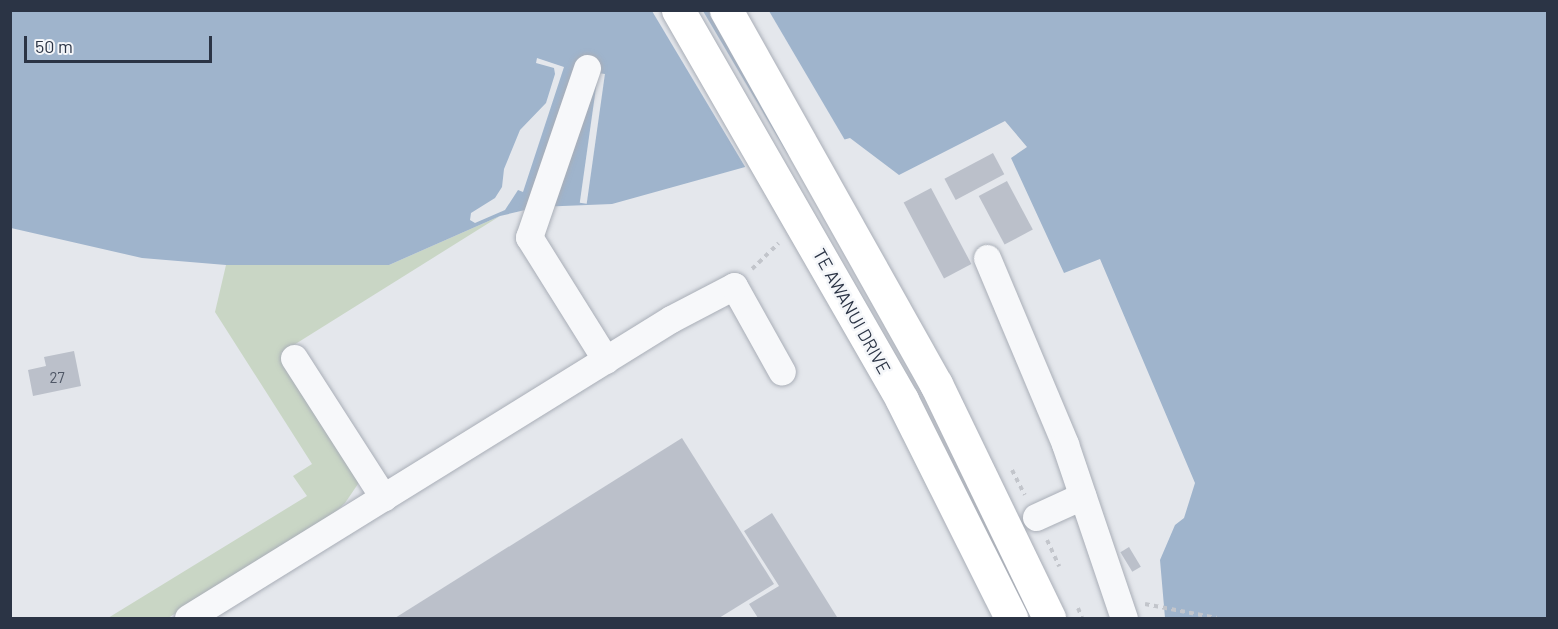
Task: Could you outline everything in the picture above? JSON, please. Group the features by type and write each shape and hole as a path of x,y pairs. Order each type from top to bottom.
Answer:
{"highway":[{"name":"TE AWANUI DRIVE","path":"678,10 793,226 902,400 1011,618"},
{"path":"726,10 836,199 936,384 1049,618"}],"street":[{"path":"587,68 529,237 606,360"},
{"path":"987,258 1065,444 1124,618"},
{"path":"188,618 606,360 734,286 782,372"},
{"path":"294,358 384,498"},
{"path":"1036,517 1082,496"}],"path":[{"path":"734,286 793,226"},
{"path":"1154,606 1217,618"}],"green space":[{"path":"500,216 281,353 360,481 345,503 328,519 168,618 108,618 307,496 293,476 312,464 215,312 226,265 389,265"}],"water":[{"path":"11,11 1547,11 1547,618 1165,618 1160,560 1175,525 1184,518 1195,483 1100,259 1064,273 1011,158 1027,147 1005,121 899,175 850,138 612,204 538,207 500,216 389,265 226,265 142,258 11,228"}],"pier":[{"path":"652,11 703,11 790,158 747,170"},
{"path":"711,11 769,11 846,142 796,156"},
{"path":"537,58 564,67 523,192 518,190 505,210 475,223 470,220 471,213 495,198 502,187 504,169 520,130 546,103 555,74 554,68 536,63"},
{"path":"598,73 605,74 587,204 580,203"}],"building":[{"path":"993,153 1004,174 956,200 944,179"},
{"path":"1007,181 1033,230 1005,245 979,196"},
{"path":"931,188 971,264 944,278 904,203"},
{"path":"74,351 81,386 33,396 28,370 46,366 44,357"},
{"path":"682,438 774,584 719,618 395,618"},
{"path":"772,513 837,617 758,618 749,604 779,586 744,531"},
{"path":"1129,547 1141,567 1132,572 1120,552"}]}
